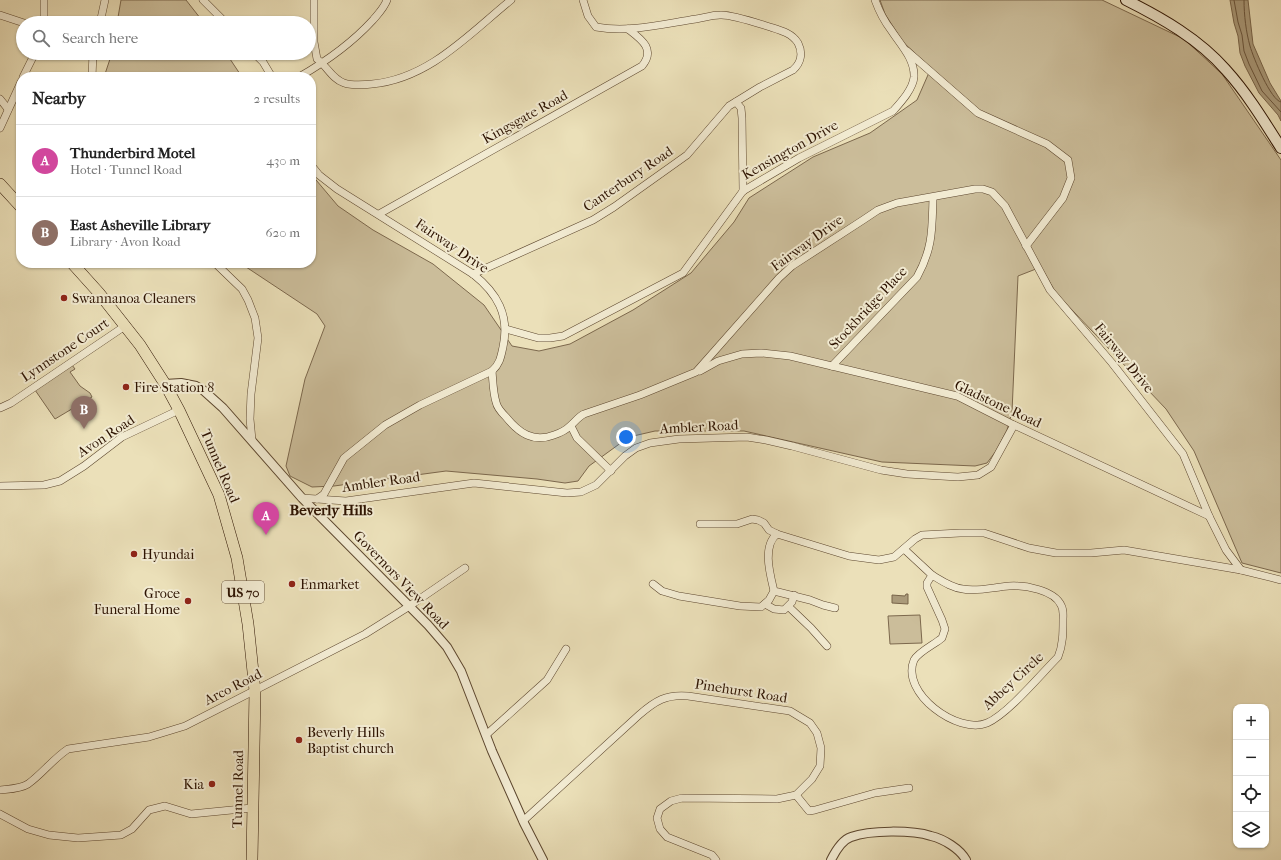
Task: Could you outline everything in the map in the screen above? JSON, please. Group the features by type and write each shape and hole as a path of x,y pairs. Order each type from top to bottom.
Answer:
{"main road":[{"path":"1126,0 1173,26 1192,39 1226,69 1281,148"},
{"path":"0,184 16,202"},
{"name":"Tunnel Road","path":"76,268 99,293 140,345 165,384 179,410 219,495 237,558 248,624 255,691 252,860"}],"street":[{"path":"44,0 44,16"},
{"path":"102,16 105,0"},
{"path":"203,0 219,16"},
{"path":"314,0 314,16"},
{"path":"308,72 349,44 385,5 387,0"},
{"path":"316,55 317,59 323,63 332,75 345,83 361,85 387,83 416,72 438,60 511,0"},
{"name":"Canterbury Road","path":"473,274 593,220 614,207 686,155 729,106 760,87 788,73 798,66 801,58 801,49 792,37 778,30 750,21 721,15 628,29 596,27 588,16 583,0"},
{"name":"Kensington Drive","path":"506,329 512,329 538,338 564,336 683,273 743,191 799,158 893,111 902,102 912,84 914,77 913,65 887,24 875,0"},
{"path":"0,15 16,20"},
{"name":"Kingsgate Road","path":"379,214 642,66 648,59 648,52 637,36 628,29"},
{"path":"902,46 978,113 1047,144 1068,160 1071,178 1063,198 1026,246"},
{"path":"26,72 32,60"},
{"path":"92,72 93,60"},
{"path":"261,60 269,72"},
{"path":"0,128 16,92"},
{"path":"0,99 8,109"},
{"path":"736,102 741,108 742,118 743,191"},
{"name":"Fairway Drive","path":"316,171 337,188 473,274 483,282 495,298 503,314 506,329 501,356 498,364 492,371 496,404 516,429 524,434 537,437 553,436 562,432 577,418 584,414 640,395 696,372 766,290 792,266 878,210 897,203 933,198 974,189 983,189 992,192 1005,206 1050,290 1112,363 1183,454 1209,516 1226,550 1241,570"},
{"name":"Stockbridge Place","path":"832,366 917,277 925,263 929,251 932,234 933,198"},
{"path":"220,268 242,290 248,300 255,318 258,338 251,394 250,419 252,440"},
{"name":"Lynnstone Court","path":"0,408 11,403 124,326"},
{"name":"Gladstone Road","path":"696,372 718,361 751,352 790,356 957,396 1014,426 1209,516"},
{"path":"317,499 324,494 344,458 385,425 420,405 492,371"},
{"name":"Governors View Road","path":"165,384 181,383 196,386 203,390 223,408 302,498 442,641 454,658 523,821 543,860"},
{"name":"Avon Road","path":"0,486 44,485 60,481 84,466 122,438 179,410"},
{"path":"570,426 577,438 611,471"},
{"name":"Ambler Road","path":"302,498 346,501 474,483 567,493 581,492 596,485 625,456 636,448 650,443 679,439 748,437 792,446 882,470 907,474 944,476 978,475 991,467 1014,426"},
{"path":"700,524 737,524 758,520 764,523 769,530 777,534 843,554 870,560 886,559 894,556 914,539 922,535 953,533 984,534 1029,548 1056,553 1091,553 1124,550 1241,570 1281,580"},
{"path":"653,584 662,591 679,596 740,606 761,607 769,600 774,591 769,568 769,551 772,538 777,534"},
{"name":"Abbey Circle","path":"904,549 932,575 948,585 962,589 975,590 1009,586 1024,587 1050,593 1061,604 1063,612 1063,632 1062,647 1058,657 1010,705 987,723 969,725 956,721 936,710 922,696 914,683 912,669 914,660 917,655 942,638 944,629 942,620 927,587 927,583 932,575"},
{"name":"Arco Road","path":"0,790 18,788 27,785 68,749 149,737 185,726 365,634 465,568"},
{"path":"774,591 794,595 835,608"},
{"path":"765,604 779,610 784,610 789,607 794,595"},
{"path":"789,607 827,646"},
{"path":"486,735 547,680 566,649"},
{"name":"Pinehurst Road","path":"523,821 652,704 663,698 677,695 790,711 810,723 817,733 821,748 820,766 812,779 796,795"},
{"path":"716,860 712,855 667,837 660,829 657,818 660,809 671,801 682,798 777,799 796,795 809,810 815,810 875,793 909,788"},
{"path":"0,814 28,829 49,835 78,838 121,835 132,829 149,810 165,806 191,814 252,808"},
{"path":"831,860 839,847 849,837 875,832 898,832 931,836 951,845 962,854 966,860"}],"shaded area":[{"path":"121,0 186,0 199,16 118,16"},
{"path":"880,0 1102,0 1184,39 1222,74 1281,160 1281,573 1242,563 1194,451 1166,409 1056,293 1041,267 1018,276 1012,412 1007,430 996,451 987,463 975,466 882,462 744,431 655,431 629,437 589,466 578,481 565,483 446,471 334,486 312,487 290,476 286,466 305,379 325,326 317,314 248,268 316,268 316,180 338,206 373,230 433,264 484,305 512,346 539,351 570,344 633,310 691,273 734,222 749,198 813,157 870,133 917,100 931,68 903,42 885,14"},
{"path":"110,60 231,60 239,72 106,72"},
{"path":"72,365 75,369 70,372 80,386 90,393 92,397 55,419 35,390"},
{"path":"920,615 922,643 890,644 888,616"}],"water":[{"path":"1230,0 1248,0 1253,44 1270,83 1281,101 1281,121 1278,115 1259,93 1245,66 1240,53"},
{"path":"908,594 908,604 892,603 892,595 905,596"}],"place":[{"name":"Swannanoa Cleaners","path":"64,298"},
{"name":"Fire Station 8","path":"126,387"},
{"name":"East Asheville Library","path":"84,429"},
{"name":"Thunderbird Motel","path":"266,535"},
{"name":"Hyundai","path":"134,554"},
{"name":"Enmarket","path":"292,584"},
{"name":"Groce Funeral Home","path":"188,601"},
{"name":"Beverly Hills Baptist church","path":"299,740"},
{"name":"Kia","path":"212,784"}],"district":[{"name":"Beverly Hills","path":"331,510"}]}
